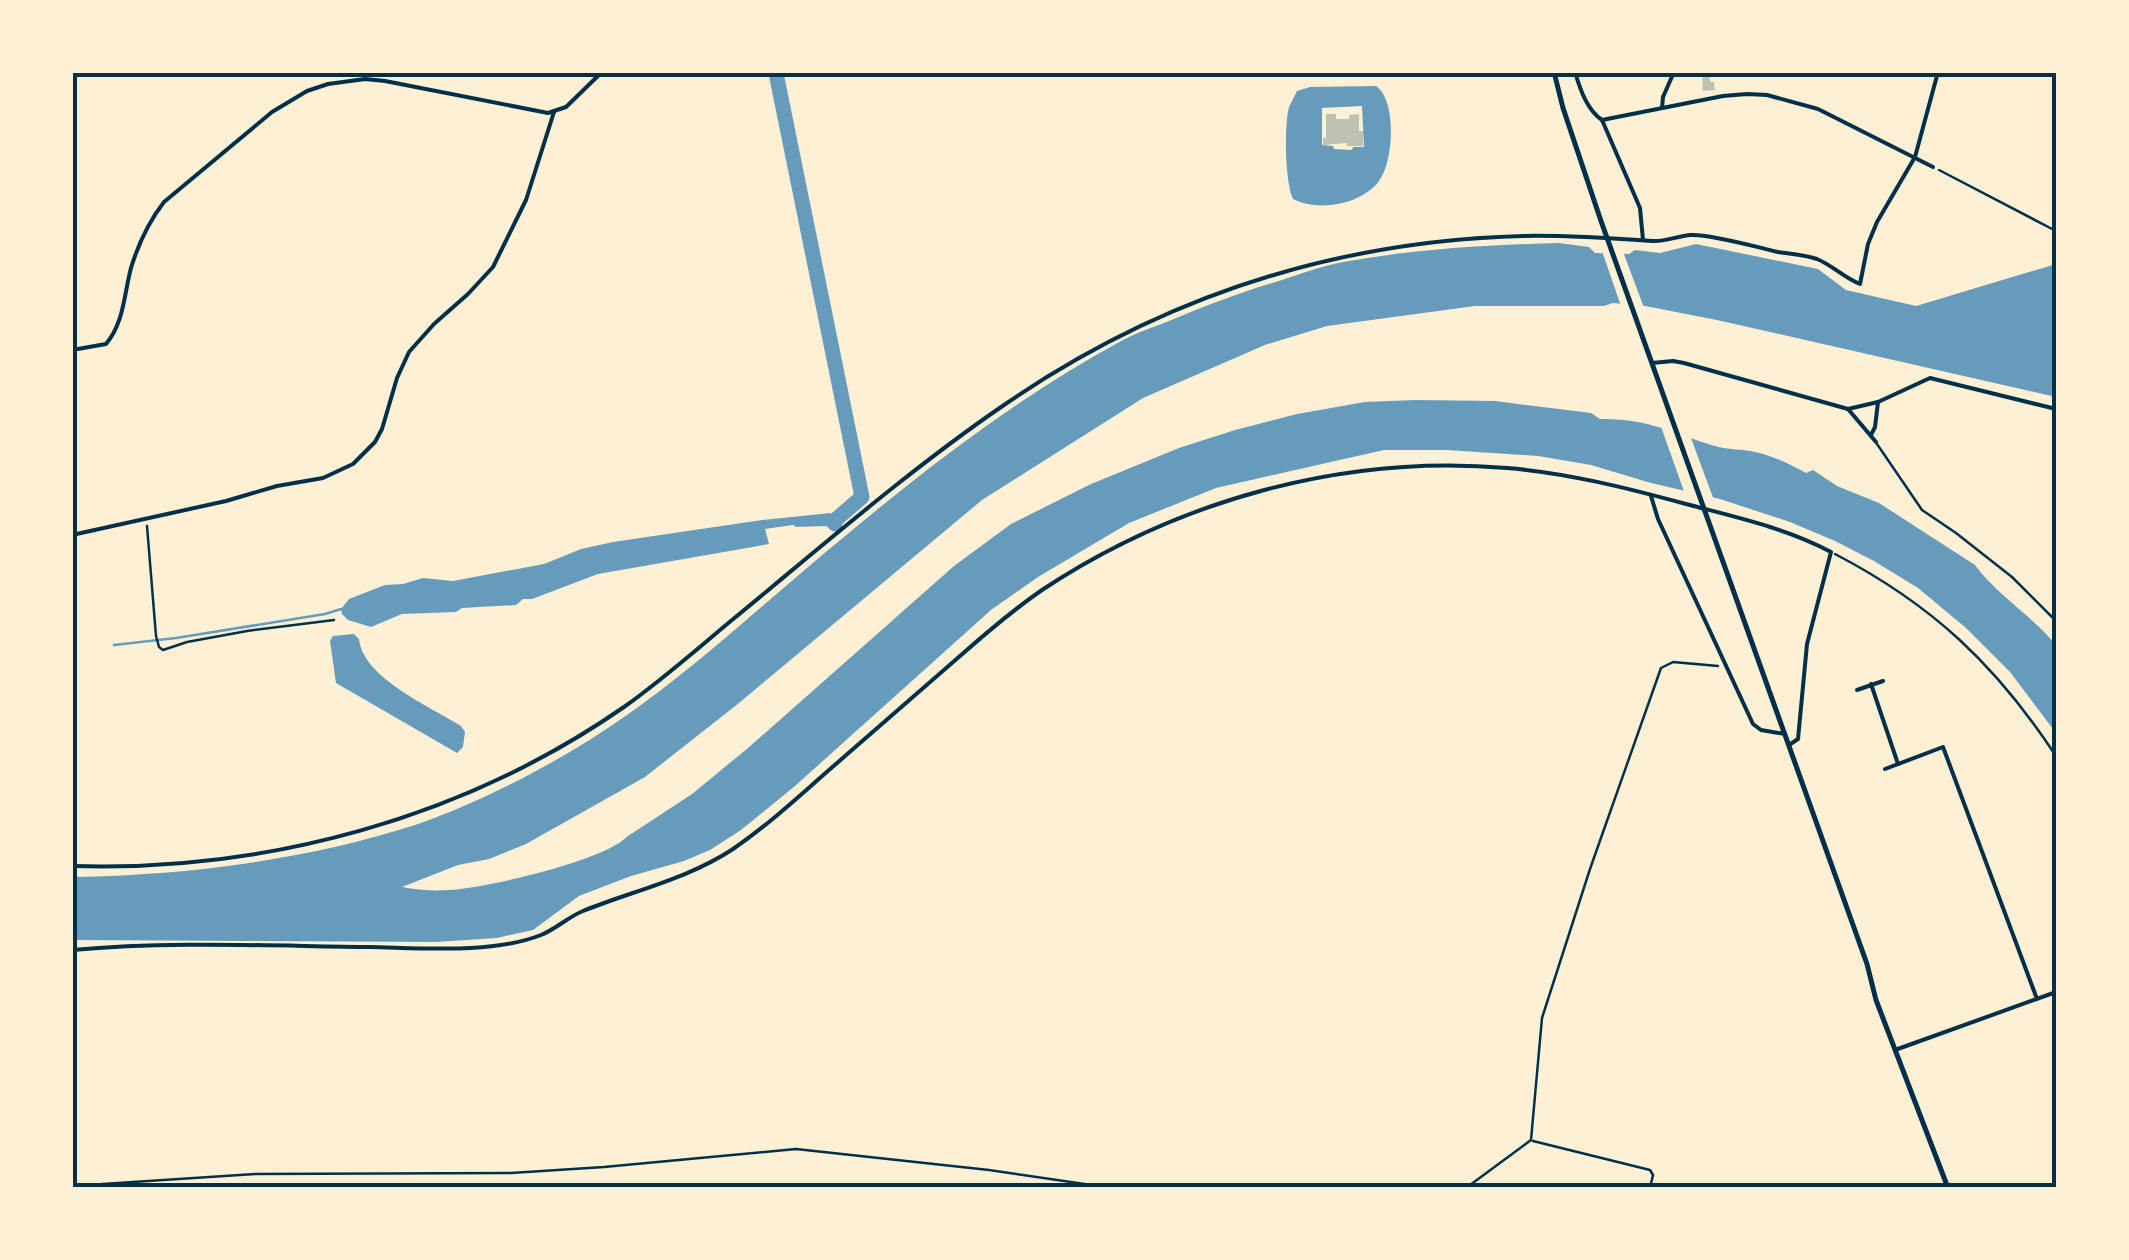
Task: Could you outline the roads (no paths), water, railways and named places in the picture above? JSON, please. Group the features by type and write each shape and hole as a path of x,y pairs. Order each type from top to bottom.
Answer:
{"main road":[{"path":"1554,72 1601,221 1867,964 1894,1050 1948,1188"}],"street":[{"path":"335,72 336,82"},
{"path":"72,350 106,344 118,330 132,264 164,202 272,112 307,91 336,82 366,79 554,112 566,108 602,72"},
{"path":"1575,72 1582,94 1602,120 1640,208 1643,240"},
{"path":"1662,108 1674,72"},
{"path":"72,866 112,868 201,860 326,840 422,813 531,764 648,689 895,487 1006,403 1126,332 1218,292 1312,263 1377,249 1526,236 1660,242 1697,235 1817,260 1860,284 1877,222 1915,156 1938,72"},
{"path":"1602,120 1747,94 1785,99 1818,109 1934,167"},
{"path":"72,535 323,478 342,471 365,453 382,429 409,352 493,267 526,200 554,112"},
{"path":"1652,363 1684,363 1848,410 1878,402 1930,378 2056,409"},
{"path":"1871,436 1878,402"},
{"path":"1848,410 1876,442"},
{"path":"72,950 134,945 465,948 539,936 577,913 698,869 722,856 780,813 1018,608 1104,554 1187,515 1248,494 1352,473 1405,467 1478,466 1578,478 1651,494 1787,533 1831,552 1807,644 1798,739 1789,745"},
{"path":"1651,494 1651,503 1724,666 1758,729 1785,734"},
{"path":"1857,690 1882,680"},
{"path":"1871,684 1898,764"},
{"path":"1885,770 1944,748 2037,999"},
{"path":"1894,1050 2056,992"}],"lane":[{"path":"1876,442 1922,510 2012,577 2056,621"}],"water":[{"path":"1376,86 1387,104 1391,132 1384,172 1371,189 1350,201 1314,205 1293,199 1290,191 1287,115 1297,91 1310,87","holes":["1362,106 1364,147 1352,150 1322,145 1322,108"]},
{"path":"1559,243 1589,247 1595,253 1629,254 1635,250 1660,253 1696,244 1818,269 1846,290 1916,306 2056,264 2056,397 1645,306 1475,306 1327,326 1265,345 1143,398 982,500 645,777 526,844 402,887 443,890 489,884 571,864 615,845 692,794 954,566 1011,524 1091,484 1179,448 1297,414 1365,402 1495,401 1591,413 1600,419 1646,424 1720,447 1762,454 1806,473 1813,470 1837,486 1879,503 1975,565 2046,634 2056,645 2056,733 2010,672 1918,588 1874,561 1790,522 1591,465 1538,456 1384,450 1216,488 1129,523 991,610 741,830 684,861 579,896 533,930 497,938 436,942 73,940 72,877 203,869 290,856 376,837 491,794 561,757 600,734 672,681 944,457 1049,383 1129,337 1237,295 1335,264 1424,251"},
{"path":"831,513 833,522 827,526 765,529 769,544 598,574 523,599 516,605 402,614 371,627 348,620 342,614 341,609 349,599 385,585 423,578 453,581 544,564 581,549 613,542"},
{"path":"354,634 363,653 385,679 461,726 465,732 463,747 457,753 336,683 330,641 333,636"}],"waterway":[{"path":"777,78 862,497 835,524"},
{"path":"114,645 341,609"},
{"path":"565,885 631,856"}]}
